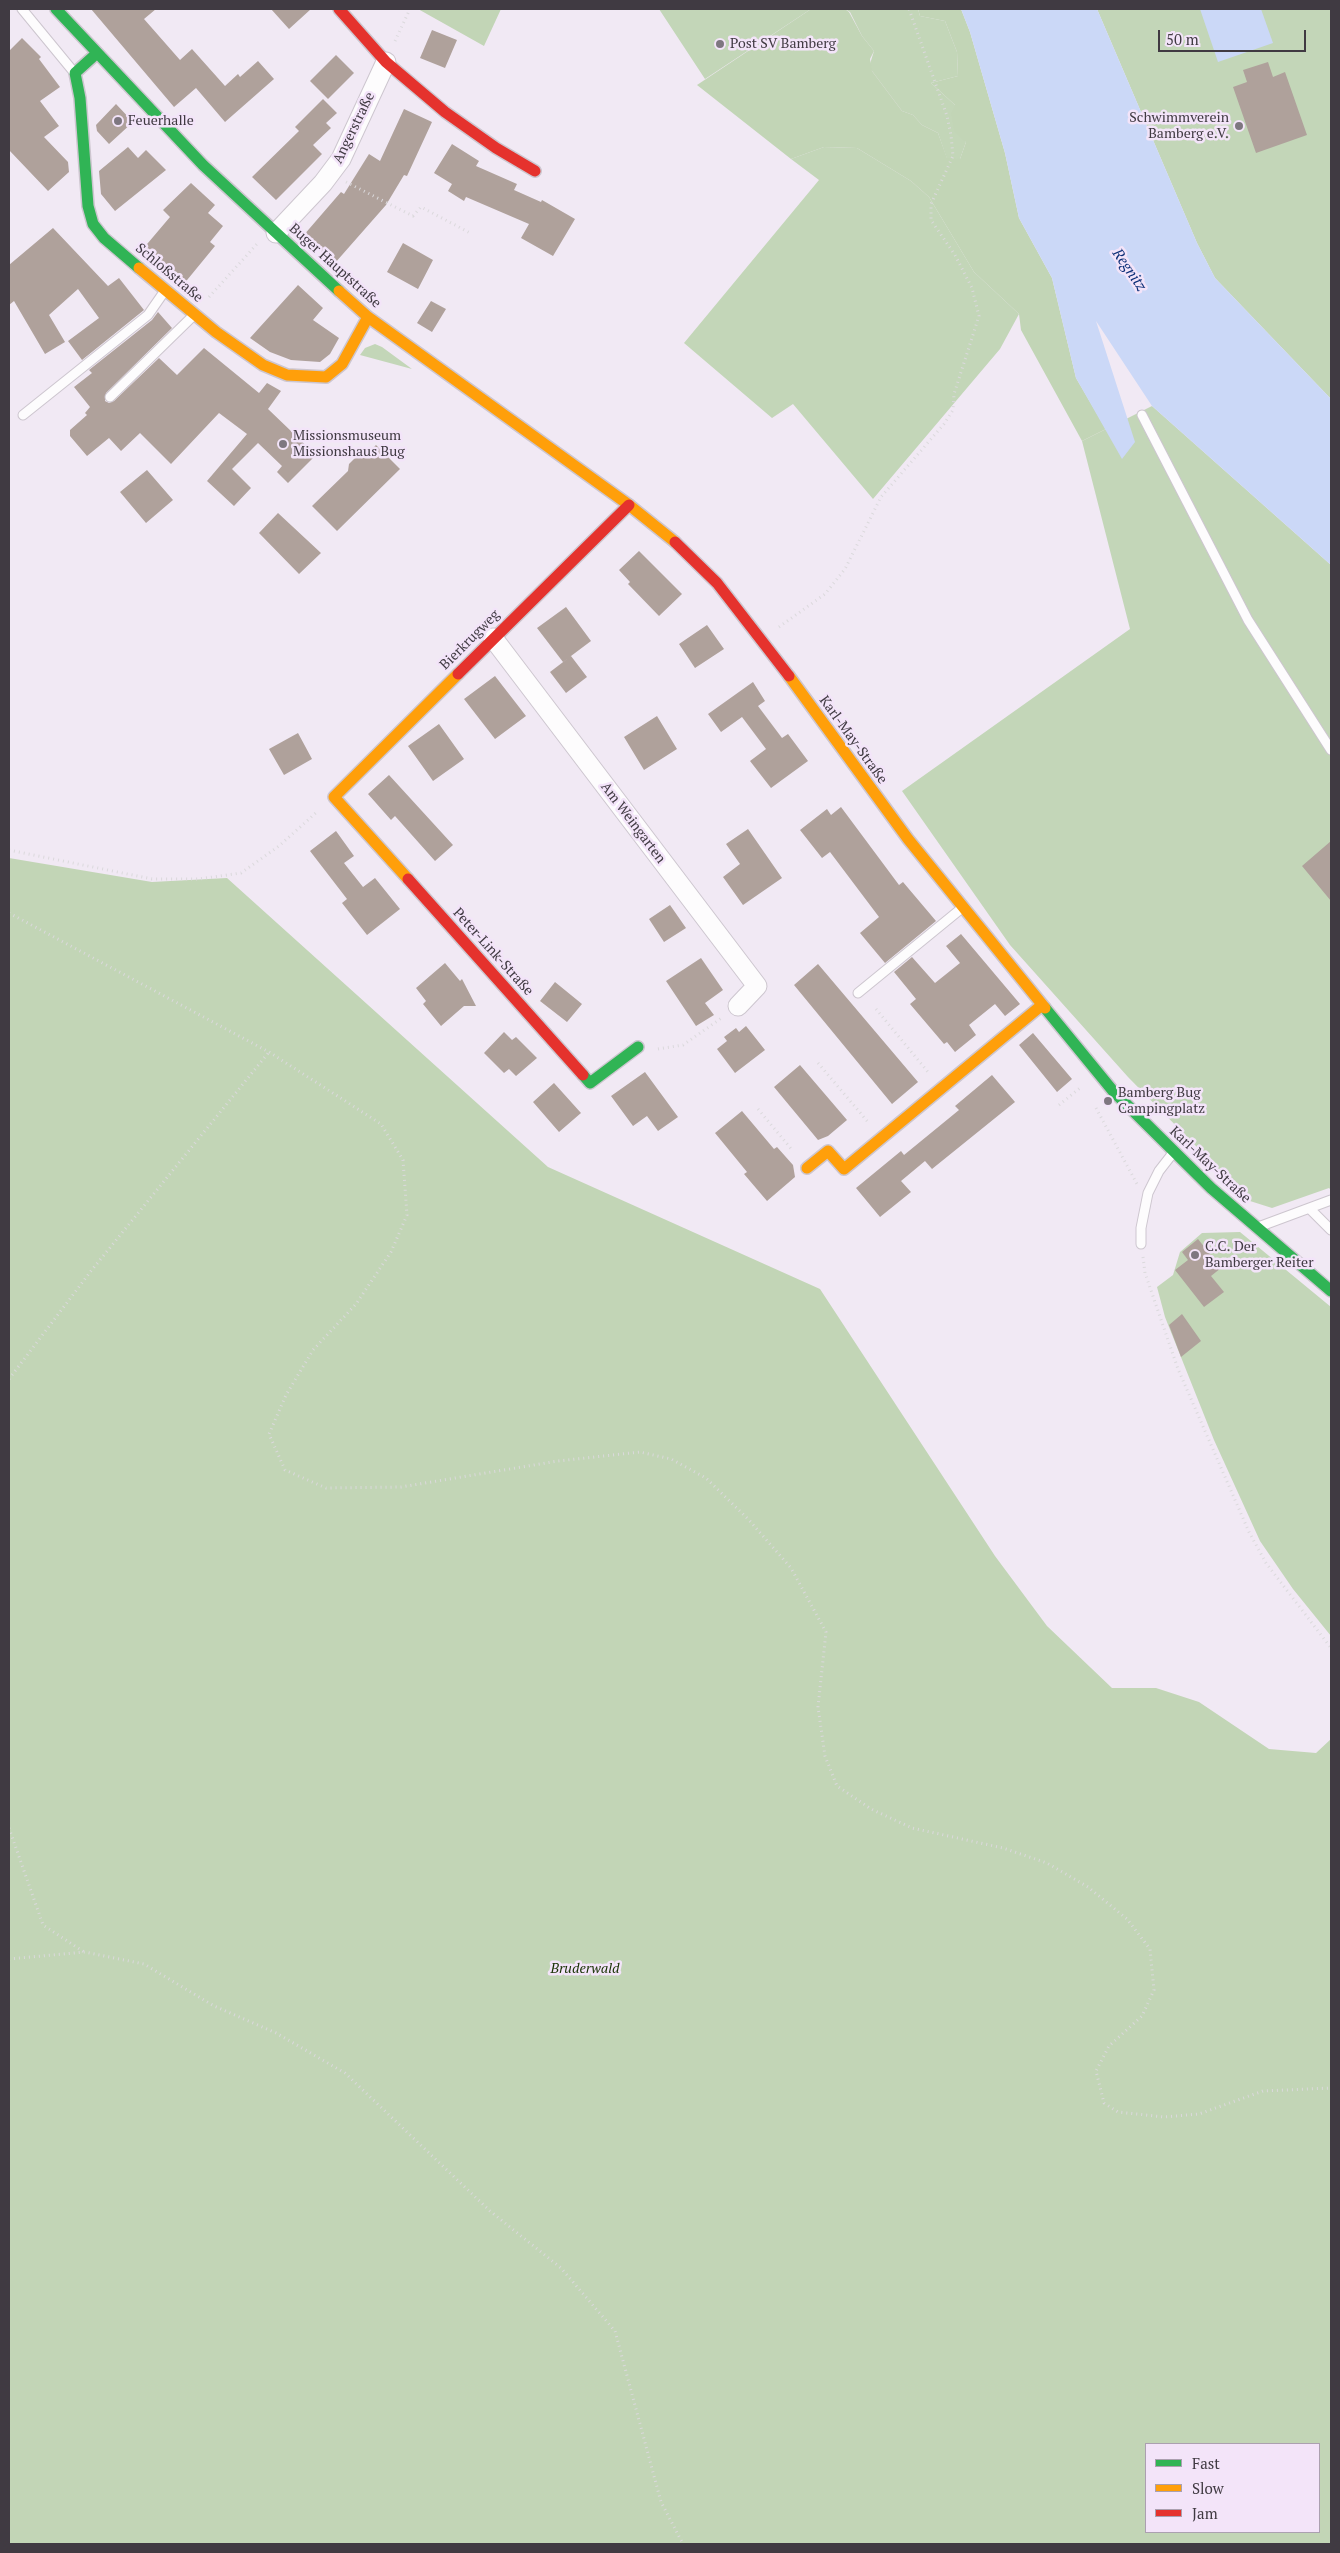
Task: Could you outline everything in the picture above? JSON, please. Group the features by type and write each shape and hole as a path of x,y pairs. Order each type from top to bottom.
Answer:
{"street":[{"name":"Buger Hauptstraße","path":"58,9 96,54 203,165 368,317 629,505"},
{"path":"339,9 386,62 445,112 496,148 535,171"},
{"path":"75,73 96,54"},
{"name":"Angerstraße","path":"273,231 330,173 341,158 386,62"},
{"name":"Schloßstraße","path":"75,73 82,121 84,176 88,206 93,224 104,238 194,314 263,365 287,374 312,378 326,376 342,364 368,317"},
{"name":"Bierkrugweg","path":"334,797 629,505"},
{"name":"Karl-May-Straße","path":"629,505 666,535 717,583 761,638 857,772 963,907 1113,1091 1173,1153 1256,1227 1330,1288"},
{"name":"Am Weingarten","path":"493,638 757,986 738,1006"},
{"name":"Peter-Link-Straße","path":"334,797 590,1083 638,1047"},
{"path":"807,1168 828,1151 844,1169 1042,1005"}],"lane":[{"path":"22,9 75,73"},
{"path":"23,416 148,315 166,290"},
{"path":"110,397 194,314"},
{"path":"1142,415 1248,620 1331,750"},
{"path":"858,993 963,907"},
{"path":"1141,1244 1141,1228 1148,1193 1158,1171 1173,1153"},
{"path":"1256,1227 1331,1200"},
{"path":"1310,1209 1331,1230"}],"path":[{"path":"386,62 410,9"},
{"path":"761,638 825,594 846,569 881,497 944,424 953,410 954,394 979,316 972,288 955,255 931,220 931,204 952,156 951,135 947,116 909,9"},
{"path":"330,173 413,216 421,207 472,234"},
{"path":"194,314 273,231"},
{"path":"9,850 152,879 198,879 241,873 278,846 334,797"},
{"path":"9,913 269,1052 381,1124 403,1160 407,1215 391,1252 356,1304 313,1350 286,1394 269,1434 285,1470 326,1488 401,1486 558,1461 640,1452 671,1459 706,1478 749,1520 791,1568 826,1632 818,1707 825,1756 837,1786 872,1808 912,1828 1003,1848 1047,1863 1088,1887 1127,1919 1150,1949 1154,1990 1142,2016 1109,2046 1096,2071 1104,2103 1118,2112 1164,2118 1198,2114 1263,2091 1331,2088"},
{"path":"638,1047 658,1049 683,1045 738,1006"},
{"path":"876,1009 942,1088"},
{"path":"9,1379 91,1271 269,1052"},
{"path":"818,1063 881,1138"},
{"path":"1059,1105 1080,1088 1086,1095"},
{"path":"1092,1102 1136,1183 1148,1193"},
{"path":"758,1109 807,1168"},
{"path":"1141,1244 1146,1273 1178,1369 1249,1532 1266,1563 1331,1648"},
{"path":"9,1828 43,1925 85,1952"},
{"path":"9,1959 85,1952 144,1964 214,2006 276,2033 345,2073 490,2211 561,2268 615,2331 661,2502 683,2544"}],"green space":[{"path":"418,9 501,9 484,46"},
{"name":"Post SV Bamberg","path":"659,9 811,9 705,79"},
{"path":"811,9 845,9 849,12 862,36 874,51 870,59 872,71 902,111 913,115 922,125 938,133 947,158 960,159 966,142 954,131 951,113 955,105 931,83 958,76 957,52 945,21 920,16 918,9 961,9 970,32 1005,153 1019,218 1052,278 1076,378 1106,429 1082,441 1021,330 1019,314 974,272 929,197 911,181 857,148 824,147 791,159 697,85"},
{"path":"845,9 918,9 920,16 945,21 957,52 958,76 931,83 955,105 966,142 960,159 947,159 938,133 922,125 913,115 902,111 869,67 874,51 862,36 850,12"},
{"name":"Schwimmverein Bamberg e.V.","path":"1097,9 1331,9 1331,399 1215,278 1197,243"},
{"path":"824,147 857,148 911,181 929,197 974,272 1019,314 1000,349 873,499 793,404 772,418 684,343 819,180 791,159"},
{"path":"375,344 412,369 360,355 365,348"},
{"path":"1152,406 1331,565 1331,1190 1329,1188 1272,1208 1250,1201 1128,1077 1010,945 902,791 1130,629 1082,441"},
{"name":"Bruderwald","path":"9,858 152,882 227,878 548,1167 820,1289 995,1556 1047,1626 1112,1688 1156,1688 1199,1702 1269,1749 1316,1753 1331,1739 1331,2544 9,2544"},
{"path":"1240,1232 1331,1307 1331,1636 1293,1589 1260,1541 1214,1440 1165,1317 1157,1287 1173,1275 1180,1252 1202,1233"}],"water":[{"name":"Regnitz","path":"961,9 1097,9 1197,243 1215,278 1331,399 1331,565 1152,406 1096,321 1135,442 1122,459 1076,378 1052,278 1019,218 1005,153 970,32"},
{"path":"1200,9 1261,9 1273,43 1218,62"}],"building":[{"path":"91,9 156,9 144,19 180,60 192,49 225,86 238,74 240,77 258,61 274,79 225,122 196,88 174,107"},
{"path":"271,9 311,9 289,29"},
{"path":"432,30 457,40 445,68 420,58"},
{"path":"22,38 41,57 39,59 60,87 40,101 59,126 44,137 68,162 69,172 48,191 9,150 9,51"},
{"path":"336,55 354,73 328,99 310,81"},
{"path":"1268,62 1273,77 1285,72 1307,135 1256,153 1233,87 1247,82 1243,70"},
{"path":"323,99 337,113 326,123 331,128 313,145 322,154 276,200 252,177 299,131 295,127"},
{"name":"Feuerhalle","path":"116,104 133,122 109,144 97,131 96,125"},
{"path":"404,109 432,122 407,176 404,175 386,205 335,263 303,236 341,192 344,194 369,154 380,161"},
{"path":"452,144 479,161 476,166 517,184 514,190 541,202 542,200 575,219 553,256 521,238 529,224 466,197 464,201 448,191 452,184 434,173"},
{"path":"128,147 138,158 146,150 166,170 115,211 101,194 99,171"},
{"path":"191,183 215,205 208,213 223,226 210,242 215,246 183,285 142,250 170,217 163,210"},
{"path":"53,228 108,286 119,278 144,310 82,360 68,341 99,318 78,289 49,315 65,342 45,354 14,301 9,305 9,265"},
{"path":"403,243 433,260 418,289 387,272"},
{"path":"298,285 323,308 313,320 339,338 330,354 320,362 291,360 270,352 250,338"},
{"path":"431,301 446,309 432,332 417,323"},
{"path":"158,312 172,328 106,393 105,401 109,403 114,401 159,358 177,375 204,348 259,393 267,383 281,391 268,409 316,455 288,483 277,472 282,466 258,443 232,469 251,488 234,506 207,481 247,434 219,413 171,464 140,433 121,451 109,438 87,456 70,436 70,430 87,415 85,413 90,407 74,387 92,373 89,370 152,320"},
{"path":"376,445 400,469 337,531 312,506 348,471 349,464 357,456 364,456"},
{"path":"147,470 173,500 146,523 120,492"},
{"path":"278,513 321,553 299,574 259,533"},
{"path":"639,551 682,594 659,616 628,584 630,582 619,570"},
{"path":"566,607 591,641 563,662 537,628"},
{"path":"707,625 724,649 695,668 679,644"},
{"path":"571,656 587,677 566,693 550,672"},
{"path":"495,676 526,716 495,739 464,699"},
{"path":"753,682 765,701 758,706 782,738 788,734 808,761 771,788 750,761 766,749 742,717 721,732 708,714"},
{"path":"657,716 677,749 644,770 624,737"},
{"path":"439,724 464,759 433,781 408,746"},
{"path":"298,733 312,759 284,775 269,749"},
{"path":"389,775 453,845 435,861 395,816 391,820 368,794"},
{"path":"841,807 899,885 903,882 936,921 885,963 860,933 879,917 830,852 822,858 800,830 827,809 831,815"},
{"path":"748,829 782,878 743,905 723,877 740,864 726,844"},
{"path":"336,831 354,856 344,863 363,887 375,878 400,909 367,935 342,903 347,899 310,851"},
{"path":"1331,841 1331,901 1302,866"},
{"path":"670,905 686,928 664,942 649,919"},
{"path":"961,934 1020,1004 1005,1016 995,1004 969,1025 976,1035 955,1052 947,1042 944,1044 910,1004 916,999 894,972 912,957 935,983 960,963 946,946"},
{"path":"701,958 723,990 705,1003 714,1015 696,1026 666,981"},
{"path":"445,963 460,981 462,979 476,1006 464,1006 441,1026 423,1004 426,1001 416,988"},
{"path":"818,964 918,1082 892,1104 794,985"},
{"path":"555,982 582,1004 567,1022 540,1001"},
{"path":"746,1026 765,1050 735,1073 717,1049 727,1041 724,1037 736,1028 739,1032"},
{"path":"504,1032 512,1040 516,1037 537,1058 516,1076 509,1069 504,1073 484,1053"},
{"path":"1033,1033 1072,1079 1057,1092 1019,1045"},
{"path":"800,1065 847,1120 828,1136 818,1140 774,1087"},
{"path":"645,1072 678,1117 658,1131 647,1116 633,1126 611,1096"},
{"path":"992,1075 1015,1102 932,1169 925,1161 901,1181 911,1192 880,1217 856,1188 901,1151 904,1155 959,1110 955,1106"},
{"path":"554,1083 581,1113 559,1132 533,1102"},
{"path":"742,1111 774,1149 777,1147 793,1165 795,1177 767,1201 744,1174 747,1172 715,1133"},
{"path":"1198,1239 1221,1268 1211,1276 1224,1292 1204,1307 1175,1270 1188,1260 1182,1252"},
{"path":"1182,1314 1201,1341 1181,1357 1169,1325"}],"traffic: fast":[{"path":"56,9 203,165 339,291"},
{"path":"96,54 75,73 80,98 88,206 93,224 104,238 139,268"},
{"path":"1045,1008 1113,1091 1211,1188 1331,1291"},
{"path":"583,1075 590,1083 638,1047"}],"traffic: slow":[{"path":"139,268 216,332 263,365 287,375 326,377 342,364 368,317"},
{"path":"339,291 368,317 629,505 675,542"},
{"path":"408,879 334,797 458,674"},
{"path":"789,676 908,839 1045,1008"},
{"path":"807,1168 828,1151 844,1169 1042,1005"}],"traffic: jam":[{"path":"339,9 386,62 445,112 496,148 535,171"},
{"path":"458,674 629,505"},
{"path":"675,542 717,583 789,676"},
{"path":"408,879 583,1075"}],"place":[{"name":"Post SV Bamberg","path":"720,44"},
{"name":"Feuerhalle","path":"118,121"},
{"name":"Schwimmverein Bamberg e.V.","path":"1239,126"},
{"name":"Missionsmuseum Missionshaus Bug","path":"283,444"},
{"name":"Bamberg Bug Campingplatz","path":"1108,1101"},
{"name":"C.C. Der Bamberger Reiter","path":"1195,1255"}]}
